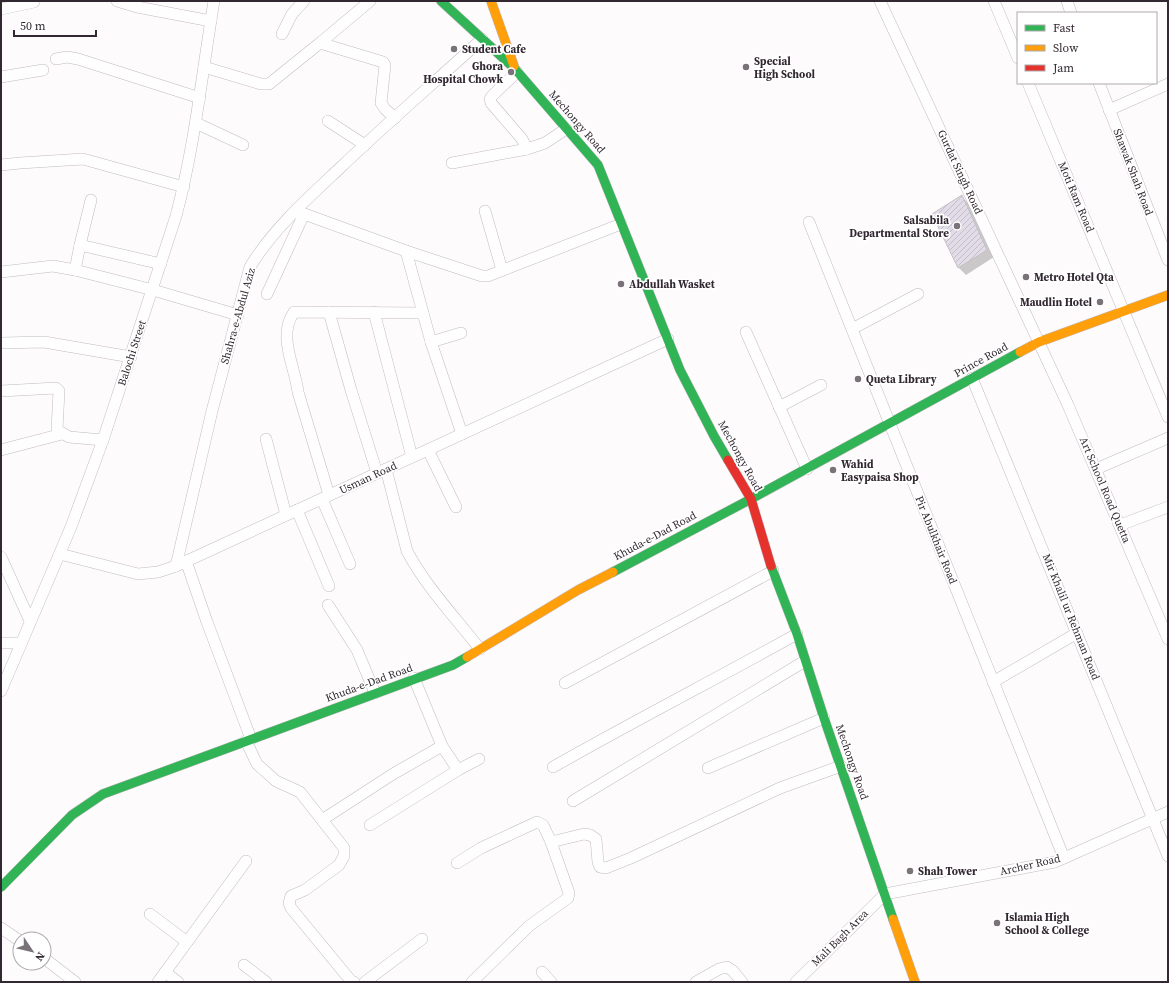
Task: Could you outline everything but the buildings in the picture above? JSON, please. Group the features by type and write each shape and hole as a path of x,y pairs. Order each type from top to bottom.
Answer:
{"street":[{"path":"117,1 136,7 211,21"},
{"name":"Balochi Street","path":"1,691 60,554 103,440 176,216 184,187 196,123 214,1"},
{"path":"282,34 292,14 304,1"},
{"path":"204,67 261,84 269,84 370,1"},
{"name":"Mechongy Road","path":"441,1 516,70 598,165 680,370 714,436 751,500 915,982"},
{"path":"490,1 516,70 490,99 491,103 522,139 527,149"},
{"name":"Gurdat Singh Road","path":"880,1 1039,342"},
{"path":"994,1 1017,56"},
{"path":"1067,1 1072,12"},
{"path":"1,9 34,2"},
{"name":"Shahra-e-Abdul Aziz","path":"181,563 212,411 250,267 260,251 300,213 365,144 482,39"},
{"path":"320,43 383,62 385,65 381,103 395,118"},
{"path":"56,59 67,57 78,59 200,98"},
{"path":"1,77 43,70"},
{"name":"Moti Ram Road","path":"1028,84 1168,417"},
{"name":"Shawak Shah Road","path":"1099,84 1168,260"},
{"path":"1109,110 1168,84"},
{"path":"328,121 365,144"},
{"path":"196,123 243,145"},
{"path":"452,163 527,149 545,143 566,129"},
{"path":"1,165 83,159 184,187"},
{"path":"75,270 91,200"},
{"path":"485,211 502,270"},
{"path":"267,294 300,213 482,276 488,276 621,224"},
{"name":"Pir Abulkhair Road","path":"810,222 889,424 1064,858"},
{"path":"80,245 161,264"},
{"path":"406,250 431,342 462,434"},
{"path":"1,272 53,266 75,270 153,290 238,315"},
{"path":"852,329 918,294"},
{"name":"Prince Road","path":"751,500 1039,342 1168,295"},
{"path":"350,564 326,497 298,392 288,351 288,323 294,312 424,313"},
{"path":"329,312 351,390 382,471 407,551 422,576 480,649"},
{"path":"374,312 412,457"},
{"path":"746,332 807,469"},
{"path":"431,342 461,333"},
{"name":"Usman Road","path":"60,554 138,574 158,572 326,497 668,339"},
{"path":"1,343 44,342 131,357"},
{"name":"Art School Road Quetta","path":"1039,342 1096,469 1168,639"},
{"name":"Mir Khalil ur Rehman Road","path":"972,378 1078,633 1168,856"},
{"path":"779,407 821,385"},
{"path":"1,391 56,388 59,391 57,430 69,437 103,440"},
{"path":"1,450 62,434"},
{"path":"1096,469 1168,438"},
{"path":"266,439 286,515"},
{"path":"428,450 456,507"},
{"name":"Khuda-e-Dad Road","path":"1,887 72,815 103,794 453,664 578,590 751,500"},
{"path":"1120,525 1168,507"},
{"path":"297,510 329,586"},
{"path":"1,557 30,621"},
{"path":"181,563 207,622 248,740 258,764 276,781 300,792 344,848 344,856 339,865 305,890 291,896 289,903 291,908 352,982"},
{"path":"565,683 774,571"},
{"path":"328,605 358,650 375,693"},
{"path":"993,682 1078,633"},
{"path":"553,767 797,634"},
{"path":"1,643 21,643"},
{"path":"573,801 805,661"},
{"path":"414,678 442,746 458,770"},
{"path":"708,768 824,718"},
{"path":"322,820 393,774 442,746"},
{"path":"370,825 458,770 479,759"},
{"path":"551,842 584,834 590,835 596,839 600,867 606,868 631,858 780,788 841,766"},
{"name":"Archer Road","path":"885,894 1055,862 1168,812"},
{"path":"457,863 481,848 537,822 543,825 551,842 569,893 568,898 529,926 472,982"},
{"path":"158,982 246,861"},
{"name":"Mali Bagh Area","path":"796,982 885,894"},
{"path":"150,914 187,942"},
{"path":"1,928 12,936"},
{"path":"365,982 422,939"},
{"path":"52,964 75,982"},
{"path":"244,965 266,982"},
{"path":"696,982 719,969 727,967 733,971 742,982"},
{"path":"165,972 178,982"},
{"path":"542,972 550,982"}],"traffic: fast":[{"path":"441,1 515,69 598,165 680,370 728,460"},
{"path":"613,572 751,499 1020,352"},
{"path":"771,566 797,634 824,718 893,919"},
{"path":"1,887 72,815 103,794 453,665 467,657"}],"traffic: slow":[{"path":"491,1 514,66"},
{"path":"1020,352 1039,342 1168,295"},
{"path":"467,657 578,590 613,572"},
{"path":"893,919 915,982"}],"traffic: jam":[{"path":"728,460 751,499 771,566"}],"place":[{"name":"Student Cafe","path":"454,49"},
{"name":"Special High School","path":"746,67"},
{"name":"Ghora Hospital Chowk","path":"511,72"},
{"name":"Salsabila Departmental Store","path":"957,226"},
{"name":"Metro Hotel Qta","path":"1026,277"},
{"name":"Abdullah Wasket","path":"621,284"},
{"name":"Maudlin Hotel","path":"1100,302"},
{"name":"Queta Library","path":"858,379"},
{"name":"Wahid Easypaisa Shop","path":"833,470"},
{"name":"Shah Tower","path":"910,871"},
{"name":"Islamia High School & College","path":"997,923"}]}
